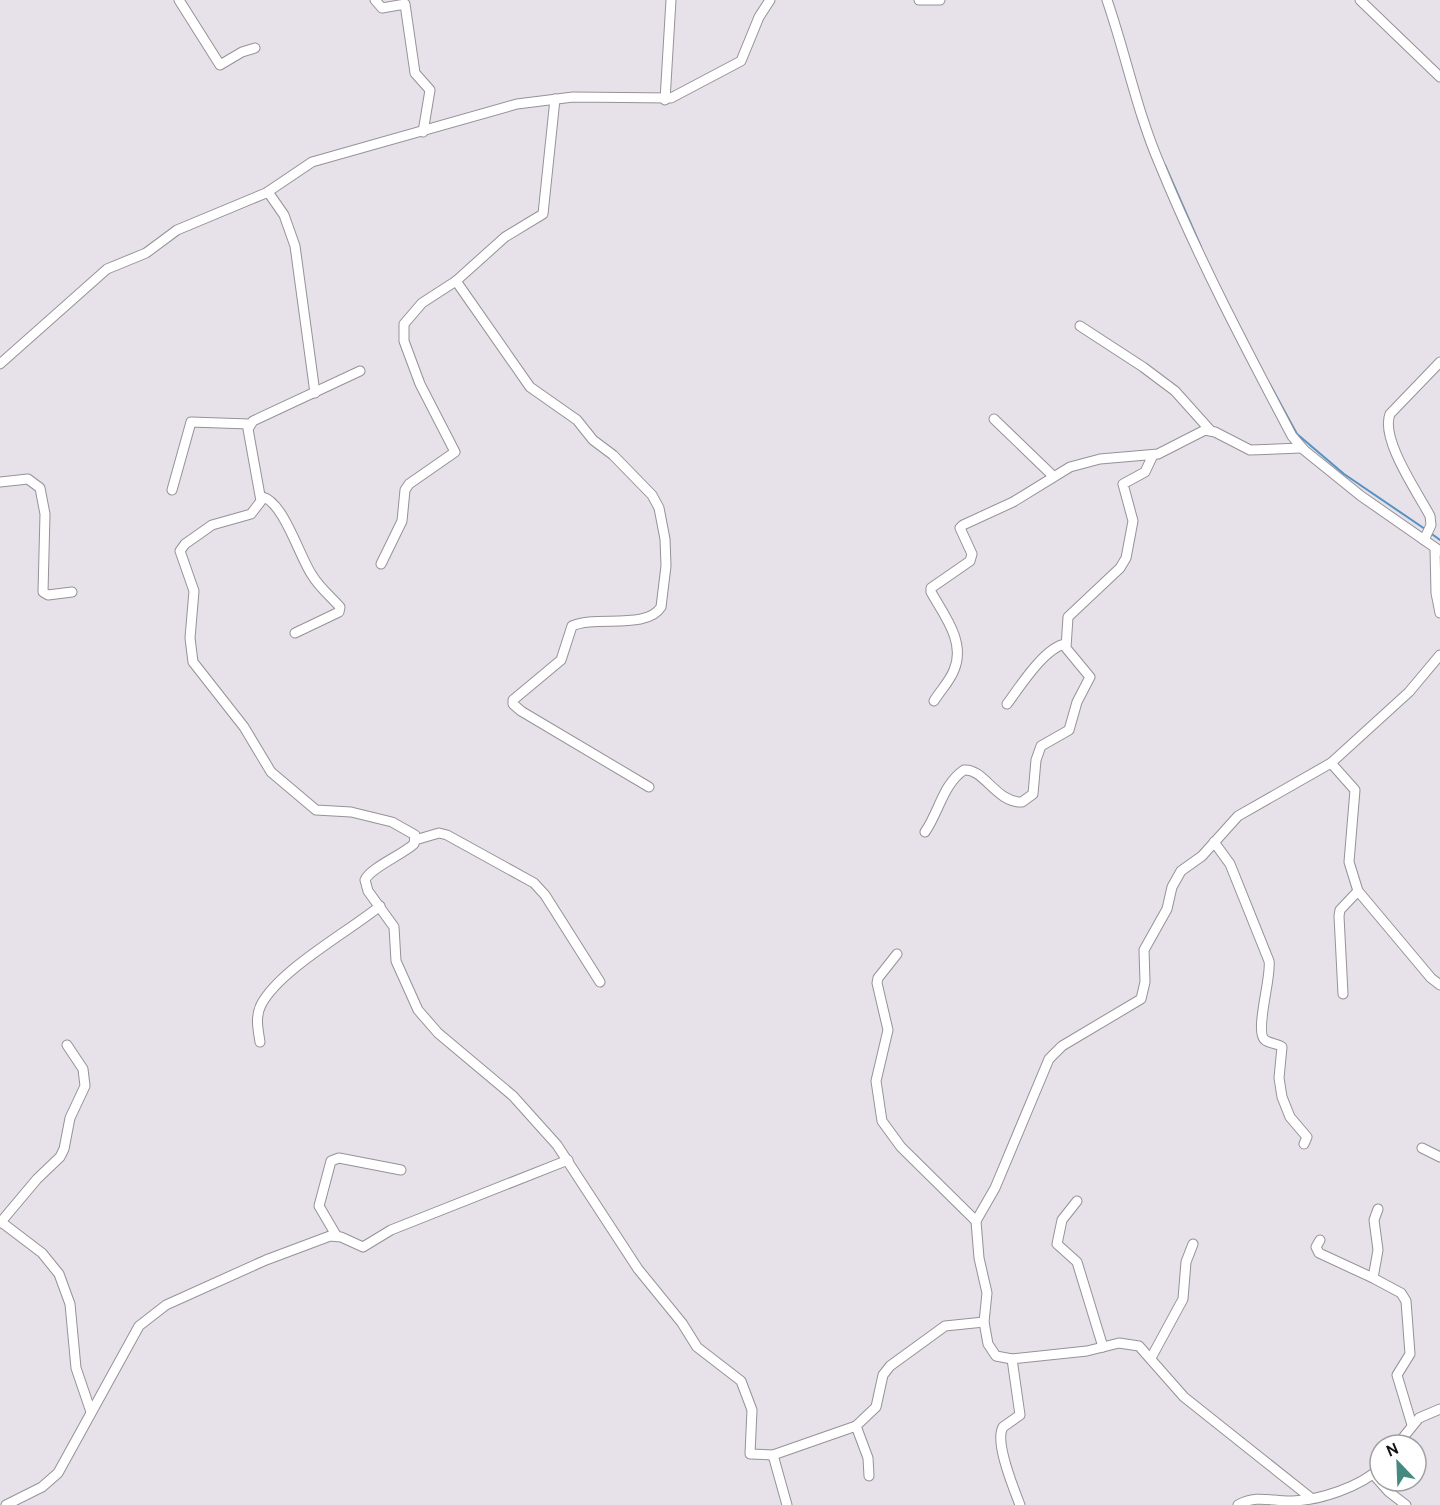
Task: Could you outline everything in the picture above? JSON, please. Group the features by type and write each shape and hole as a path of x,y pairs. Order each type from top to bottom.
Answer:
{"street":[{"path":"179,0 220,65 242,52 255,48"},
{"path":"375,0 382,8 405,4 415,73 430,90 423,132"},
{"path":"665,100 671,0"},
{"path":"0,364 107,269 146,253 177,230 268,192 312,162 423,132 504,106 585,97 665,100 741,61 759,18 771,0"},
{"path":"919,0 940,0"},
{"path":"1107,0 1132,89 1159,164 1219,299 1301,448 1361,496 1437,550 1436,593 1440,613"},
{"path":"1360,0 1440,77"},
{"path":"381,564 402,521 405,490 409,484 454,452 420,384 403,332 408,316 428,298 456,281 505,237 543,214 555,99"},
{"path":"268,192 284,215 295,246 315,393"},
{"path":"456,281 530,387 577,420 593,440 614,455 645,486 659,508 665,539 666,566 661,607 658,612 651,616 622,621 588,621 572,626 561,660 513,700 513,704 521,711 649,787"},
{"path":"1080,326 1143,367 1175,392 1210,430 1250,450 1301,448"},
{"path":"1424,539 1434,528 1394,448 1388,420 1390,414 1440,362"},
{"path":"172,490 191,422 249,424 360,371"},
{"path":"994,419 1053,475"},
{"path":"249,424 263,496 274,506 295,538 312,577 340,607 339,612 295,633"},
{"path":"934,701 955,670 957,650 951,628 931,592 932,588 970,561 972,554 960,528 1013,502 1053,475 1070,467 1100,459 1153,455 1200,432 1210,430"},
{"path":"925,832 937,813 941,798 964,770 974,772 1007,800 1022,802 1033,794 1037,752 1047,741 1069,730 1077,702 1090,677 1065,644 1066,623 1072,612 1120,568 1126,558 1133,521 1123,484 1145,472 1153,455"},
{"path":"0,482 28,479 40,488 45,514 43,592 48,595 72,592"},
{"path":"263,496 251,514 218,522 182,547 181,556 194,591 190,639 193,662 244,727 271,772 310,807 321,811 351,812 392,822 411,831 416,840"},
{"path":"1007,704 1037,665 1057,647 1065,644"},
{"path":"1311,1498 1184,1397 1139,1346 1130,1343 1012,1359 996,1356 991,1351 984,1322 987,1293 979,1258 976,1221 995,1188 1049,1059 1062,1046 1141,999 1145,982 1144,950 1167,909 1176,878 1245,812 1331,763 1439,662"},
{"path":"1331,763 1355,790 1349,862 1358,891 1431,978 1440,985"},
{"path":"600,982 545,895 534,883 447,835 439,833 416,840 404,854 366,875 366,885 394,927 396,961 418,1011 438,1033 513,1096 568,1160 638,1269 679,1320 701,1352 741,1381 752,1410 750,1454 772,1455 856,1426 876,1407 883,1376 890,1366 945,1326 984,1322"},
{"path":"1214,842 1230,864 1269,961 1270,978 1264,1000 1261,1034 1265,1040 1282,1047 1279,1087 1290,1117 1306,1137 1304,1144"},
{"path":"1343,994 1340,909 1358,891"},
{"path":"260,1042 257,1019 259,1011 277,986 316,953 380,906"},
{"path":"897,954 878,978 877,983 888,1030 876,1081 882,1121 901,1147 976,1221"},
{"path":"67,1045 83,1069 86,1078 85,1086 70,1118 64,1149 60,1157 37,1179 0,1222 42,1253 59,1274 72,1311 76,1368 91,1412"},
{"path":"1422,1148 1440,1157"},
{"path":"401,1170 339,1158 331,1161 319,1206 336,1235 363,1248 391,1230 568,1160"},
{"path":"1077,1201 1062,1220 1056,1241 1077,1262 1103,1347"},
{"path":"1373,1278 1378,1250 1374,1220 1378,1209"},
{"path":"6,1505 52,1480 133,1334 157,1311 266,1260 336,1235"},
{"path":"1320,1240 1316,1247 1319,1253 1401,1293 1406,1301 1410,1354 1397,1375 1412,1425"},
{"path":"1151,1358 1183,1299 1186,1262 1193,1244"},
{"path":"1012,1359 1020,1415 1003,1428 1000,1437 1008,1473 1020,1505"},
{"path":"1406,1433 1419,1418 1440,1409"},
{"path":"856,1426 866,1451 869,1476"},
{"path":"772,1455 787,1505"},
{"path":"1238,1505 1250,1499 1265,1498 1290,1503 1311,1498 1368,1475"},
{"path":"1390,1493 1406,1505"}],"waterway":[{"path":"1165,165 1201,247"},
{"path":"1268,381 1297,434 1344,474 1425,529"},
{"path":"1429,532 1440,540"}]}
